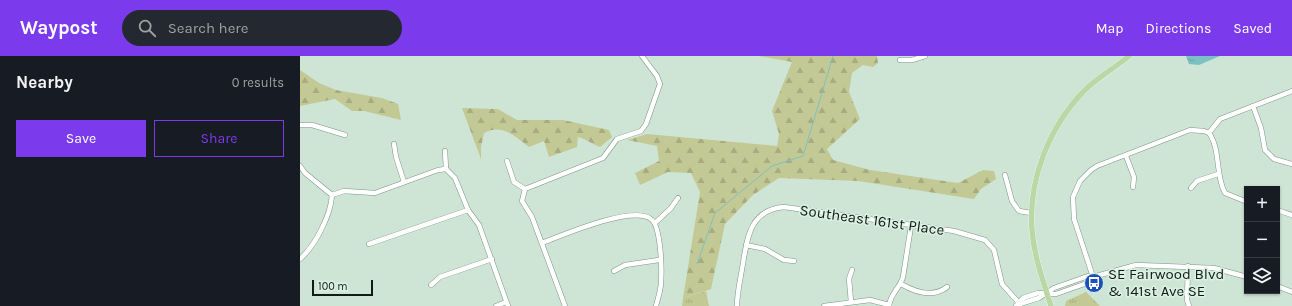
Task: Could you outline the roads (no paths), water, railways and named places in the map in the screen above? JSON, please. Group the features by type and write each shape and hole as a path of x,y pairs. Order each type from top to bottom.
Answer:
{"main road":[{"path":"1051,306 1038,266 1033,244 1031,213 1036,179 1054,131 1084,91 1129,56"}],"street":[{"path":"525,189 603,158 617,139 636,134 643,128 649,118 660,84 657,76 643,56"},
{"path":"900,60 912,60 925,56"},
{"path":"1209,133 1220,119 1292,91"},
{"path":"1253,106 1261,128 1264,147 1269,155 1274,159 1292,164"},
{"path":"300,126 312,125 345,135"},
{"path":"1094,276 1074,219 1073,197 1080,181 1091,170 1190,130 1204,131 1209,133 1215,144 1218,174 1225,193 1244,201"},
{"path":"394,144 396,157 404,182"},
{"path":"444,151 446,169 455,178 468,210 479,225 507,304 496,306"},
{"path":"1126,156 1134,177 1133,187"},
{"path":"507,161 514,182 525,189"},
{"path":"300,166 302,175 332,195"},
{"path":"332,195 344,191 375,192 438,170 446,169"},
{"path":"1191,188 1197,181 1218,174"},
{"path":"1005,175 1015,207 1019,211 1031,213"},
{"path":"525,189 522,201 532,217 565,306"},
{"path":"300,259 313,244 332,205 332,195"},
{"path":"655,223 671,208 678,198"},
{"name":"Southeast 161st Place","path":"746,245 750,232 760,216 773,209 784,207 954,232 985,240 994,250 1002,284 1018,305"},
{"path":"369,244 468,210"},
{"path":"1280,211 1292,214"},
{"path":"542,243 604,220 639,216 650,218 655,223 659,234 661,282 656,306"},
{"path":"824,306 870,300 889,305 892,296 901,284 911,226"},
{"path":"737,306 746,245 765,249 784,260 794,261"},
{"path":"432,285 440,277 492,259"},
{"path":"614,271 624,265 660,260"},
{"path":"1018,305 1023,298 1038,293 1056,294 1090,282 1094,276 1136,265 1214,268 1244,276"},
{"path":"1188,266 1187,300 1189,306"},
{"path":"851,302 849,279 852,270"},
{"path":"901,284 911,290 924,293 942,291 947,287"},
{"path":"1280,287 1292,292"}],"water":[{"path":"1186,56 1220,56 1199,65 1189,64"}],"waterway":[{"path":"697,264 715,213 772,166 803,156 833,56"}],"place":[{"name":"SE Fairwood Blvd & 141st Ave SE","path":"1094,283"}]}
